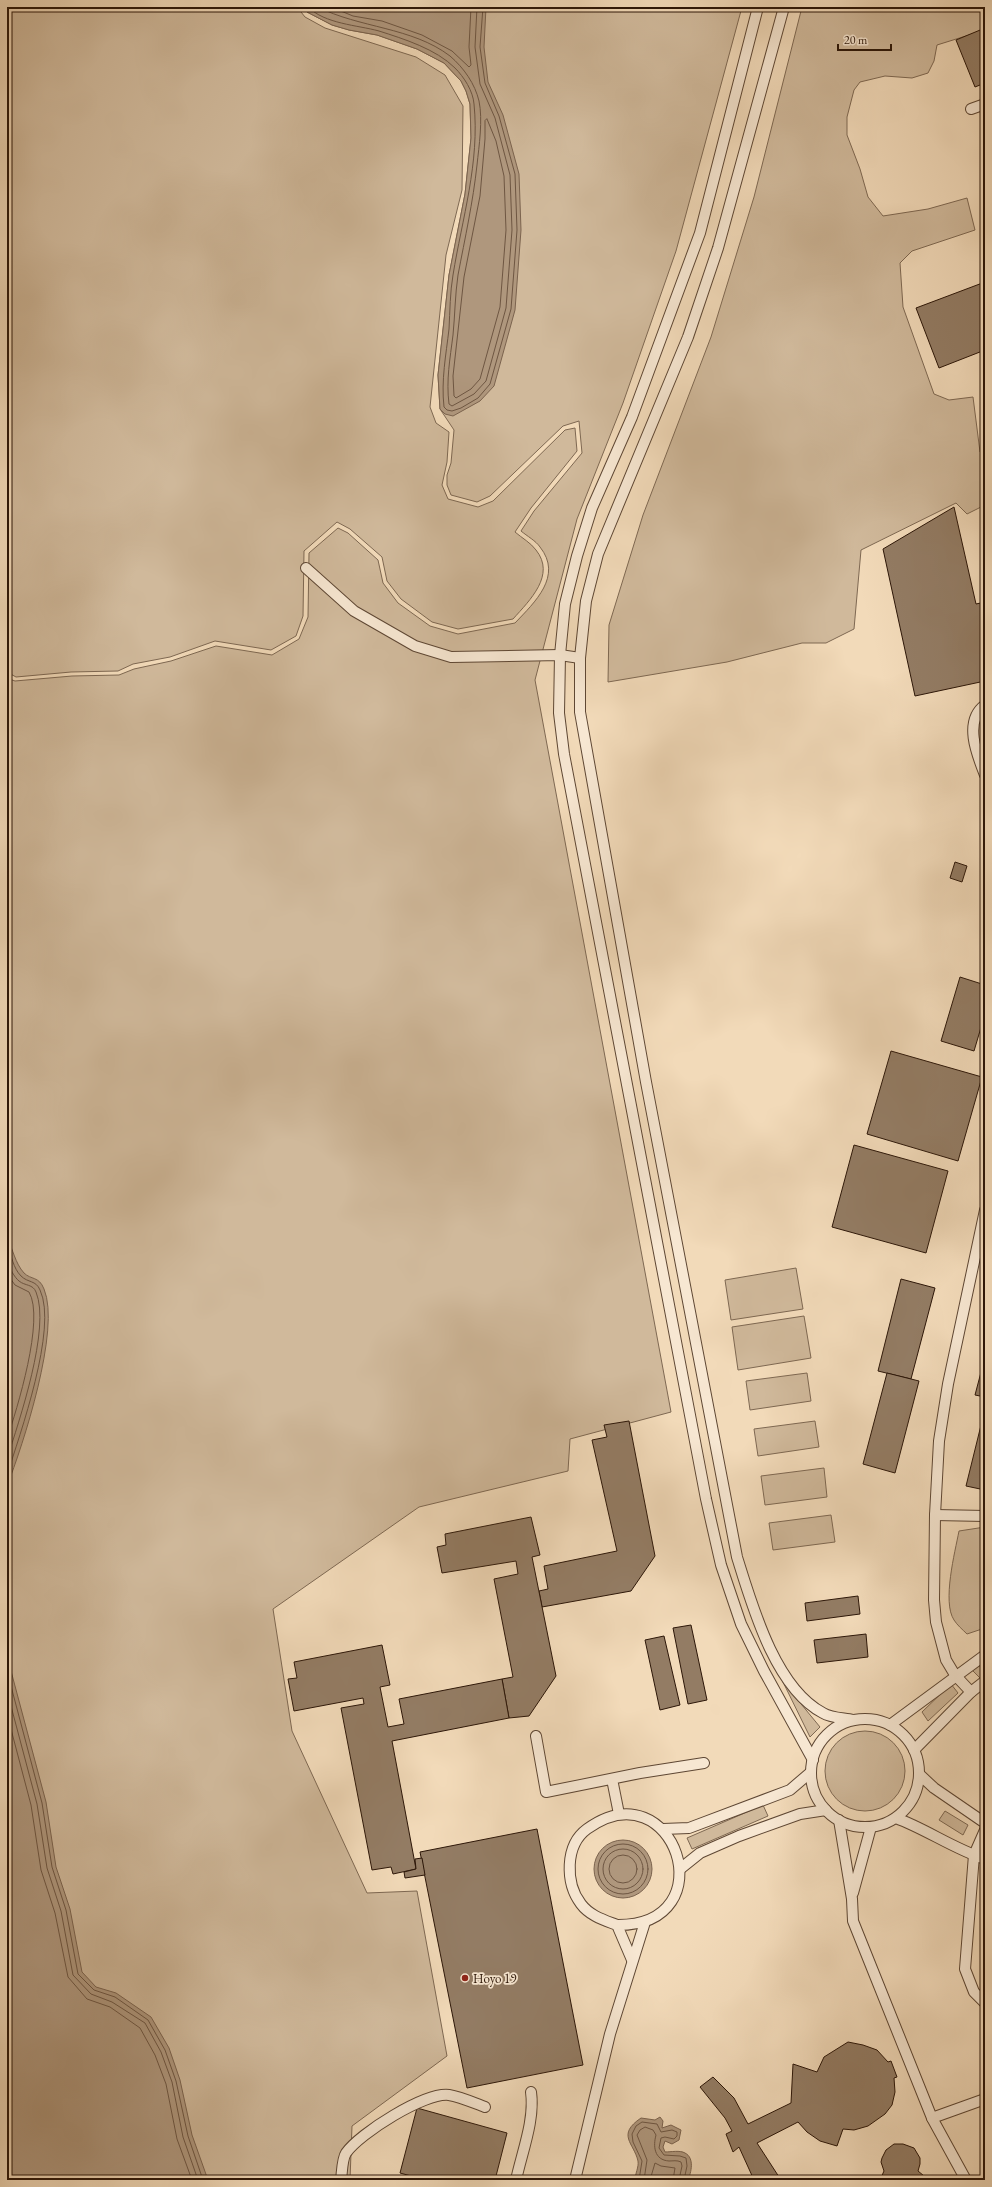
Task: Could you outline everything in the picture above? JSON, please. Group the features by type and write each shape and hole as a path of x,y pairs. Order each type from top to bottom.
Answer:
{"lane":[{"path":"758,7 700,233 632,417 592,508 577,556 565,604 560,655 559,714 564,754 706,1499 721,1565 741,1624 764,1671 813,1760"},
{"path":"784,7 720,240 688,337 598,554 586,601 580,658 580,712 647,1090 737,1557 756,1617 776,1662 801,1696 823,1714 853,1720"},
{"path":"971,109 985,104"},
{"path":"306,568 354,611 415,646 451,657 560,655 580,658"},
{"path":"985,705 980,708 973,727 977,755 985,775"},
{"path":"971,1692 955,1675 946,1660 936,1622 934,1600 936,1515 940,1434 948,1384 985,1210"},
{"path":"936,1515 985,1516"},
{"path":"890,1725 955,1675 985,1655"},
{"path":"914,1750 971,1692 985,1681"},
{"path":"865,1718 890,1725 908,1740 914,1750 919,1774 916,1791 908,1806 896,1818 871,1827 860,1827 839,1820 826,1810 815,1792 811,1772 818,1746 827,1734 839,1725 853,1720 865,1718"},
{"path":"536,1736 546,1792 704,1763"},
{"path":"663,1829 690,1828 790,1790 811,1772"},
{"path":"919,1774 934,1788 985,1823"},
{"path":"612,1779 620,1814"},
{"path":"680,1868 700,1853 733,1839 800,1814 826,1810"},
{"path":"620,1814 635,1815 650,1820 663,1829 672,1841 678,1854 680,1868 679,1882 674,1895 667,1906 657,1916 645,1922 631,1925 617,1925 597,1918 581,1904 571,1884 570,1865 574,1847 585,1831 601,1819 620,1814"},
{"path":"896,1818 916,1825 974,1856 985,1859"},
{"path":"839,1820 852,1899 853,1921 932,2118 966,2180"},
{"path":"852,1899 871,1827"},
{"path":"985,1830 974,1856 965,1969 974,1992 985,2003"},
{"path":"575,2180 610,2034 645,1922"},
{"path":"617,1925 632,1960"},
{"path":"516,2180 528,2131 532,2102 531,2092"},
{"path":"341,2180 345,2154 361,2139 414,2104 431,2098 449,2095 485,2107"},
{"path":"932,2118 985,2099"}],"shaded area":[{"path":"7,7 297,7 305,17 325,28 416,57 445,75 463,106 462,190 446,255 430,407 436,423 449,432 447,462 442,485 448,499 478,507 493,501 565,430 575,428 577,451 531,508 515,532 536,550 541,559 543,569 542,578 538,587 527,604 513,619 458,629 432,622 401,599 387,581 382,557 350,529 337,522 304,551 303,616 296,636 271,650 215,641 170,657 133,664 118,671 71,672 16,677 7,672"},
{"path":"304,7 742,7 676,251 623,403 577,519 535,680 671,1412 570,1439 568,1471 419,1507 273,1609 292,1731 367,1893 417,1891 447,2056 352,2126 350,2180 7,2180 7,678 15,681 72,676 119,675 134,669 171,661 216,646 272,655 299,639 308,617 309,553 338,528 348,533 378,560 383,583 398,603 430,626 458,634 515,623 531,606 544,588 549,568 540,547 521,531 534,511 582,453 579,421 563,426 490,496 477,502 451,495 447,485 447,475 451,463 454,430 440,409 438,375 449,275 465,194 471,138 470,104 461,81 444,63 417,49 377,35 332,25 307,12"},
{"path":"802,7 925,7 943,11 954,7 985,7 985,30 937,45 934,61 928,73 912,78 885,76 860,82 854,90 847,117 847,135 860,169 868,197 883,216 928,209 967,198 975,230 912,251 900,263 903,307 934,394 949,400 973,397 980,452 985,453 985,497 983,506 967,514 956,503 861,550 854,629 826,643 802,643 727,662 608,682 609,625 643,515 711,337 754,197"},
{"path":"796,1268 803,1309 731,1320 725,1280"},
{"path":"804,1316 811,1358 738,1370 732,1327"},
{"path":"807,1373 811,1401 750,1410 746,1381"},
{"path":"815,1421 819,1447 758,1456 754,1429"},
{"path":"824,1468 827,1497 765,1505 761,1476"},
{"path":"831,1515 835,1542 773,1550 769,1523"},
{"path":"985,1527 985,1628 967,1634 955,1622 951,1612 949,1589 952,1564 959,1531"},
{"path":"985,1663 985,1674 980,1678 972,1670"},
{"path":"783,1682 820,1727 810,1737"},
{"path":"951,1684 958,1693 928,1721 922,1712"},
{"path":"857,1731 873,1731 894,1742 905,1763 905,1779 894,1800 873,1811 857,1811 843,1805 836,1800 831,1793 825,1779 825,1763 831,1749 836,1742 843,1737"},
{"path":"763,1805 768,1816 692,1849 687,1838"},
{"path":"945,1811 968,1825 963,1835 939,1820"}],"water":[{"path":"304,7 486,7 484,47 488,82 503,115 519,174 521,230 515,310 494,386 480,401 453,416 445,414 440,409 438,375 449,275 465,194 471,138 470,104 466,91 461,81 444,63 417,49 377,35 332,25 307,12"},
{"path":"7,1238 21,1269 24,1273 40,1282 44,1289 48,1307 48,1331 38,1387 22,1444 7,1486"},
{"path":"7,1656 46,1802 56,1867 70,1909 82,1972 96,1987 116,1993 151,2017 169,2048 180,2080 192,2135 208,2180 7,2180"},
{"path":"623,1840 634,1842 647,1853 650,1858 652,1869 650,1880 639,1893 634,1896 623,1898 612,1896 599,1885 596,1880 594,1869 596,1858 607,1845 612,1842"},
{"path":"660,2117 663,2121 662,2128 671,2125 681,2130 679,2140 672,2144 665,2141 663,2147 665,2152 675,2151 688,2155 691,2166 688,2180 635,2180 638,2161 629,2139 629,2129 641,2118 655,2120"}],"building":[{"path":"985,28 985,83 975,87 956,40"},
{"path":"985,282 985,350 939,368 916,308"},
{"path":"954,507 976,604 985,602 985,681 915,696 883,549"},
{"path":"955,862 967,866 962,882 950,878"},
{"path":"960,977 985,985 985,1014 974,1051 941,1041"},
{"path":"891,1051 982,1077 958,1161 867,1134"},
{"path":"854,1145 948,1171 926,1253 832,1227"},
{"path":"901,1279 935,1288 911,1379 878,1371"},
{"path":"985,1357 985,1397 975,1395"},
{"path":"887,1373 919,1381 895,1473 863,1464"},
{"path":"985,1409 985,1490 966,1486"},
{"path":"629,1421 655,1556 631,1591 542,1607 539,1591 548,1589 544,1566 617,1551 592,1440 607,1437 604,1425"},
{"path":"531,1517 540,1555 532,1557 556,1676 529,1716 509,1718 502,1679 513,1677 494,1579 518,1574 516,1561 442,1573 437,1547 446,1545 445,1534"},
{"path":"858,1596 860,1614 807,1621 805,1603"},
{"path":"691,1625 707,1700 688,1704 673,1628"},
{"path":"866,1634 868,1657 817,1663 814,1640"},
{"path":"664,1636 680,1705 660,1710 645,1640"},
{"path":"382,1645 390,1685 380,1687 388,1727 404,1724 399,1699 502,1679 509,1718 392,1741 416,1869 393,1874 391,1867 372,1870 341,1708 364,1704 363,1698 294,1711 288,1679 297,1678 294,1662"},
{"path":"537,1829 583,2065 467,2088 420,1852"},
{"path":"422,1858 425,1875 405,1878 404,1872 416,1869 415,1859"},
{"path":"848,2042 877,2050 888,2062 891,2061 897,2077 894,2078 895,2092 892,2105 885,2114 868,2126 854,2130 843,2129 837,2146 820,2141 807,2132 798,2122 757,2143 781,2180 754,2180 739,2147 733,2152 726,2134 732,2131 725,2118 700,2087 713,2077 734,2098 748,2124 791,2103 793,2064 817,2072 824,2057"},
{"path":"417,2108 507,2133 495,2180 426,2180 400,2173"},
{"path":"894,2144 903,2144 914,2148 920,2158 918,2171 929,2180 880,2180 884,2171 881,2162 882,2158 886,2150"}],"place":[{"name":"Hoyo 19","path":"465,1978"}]}
